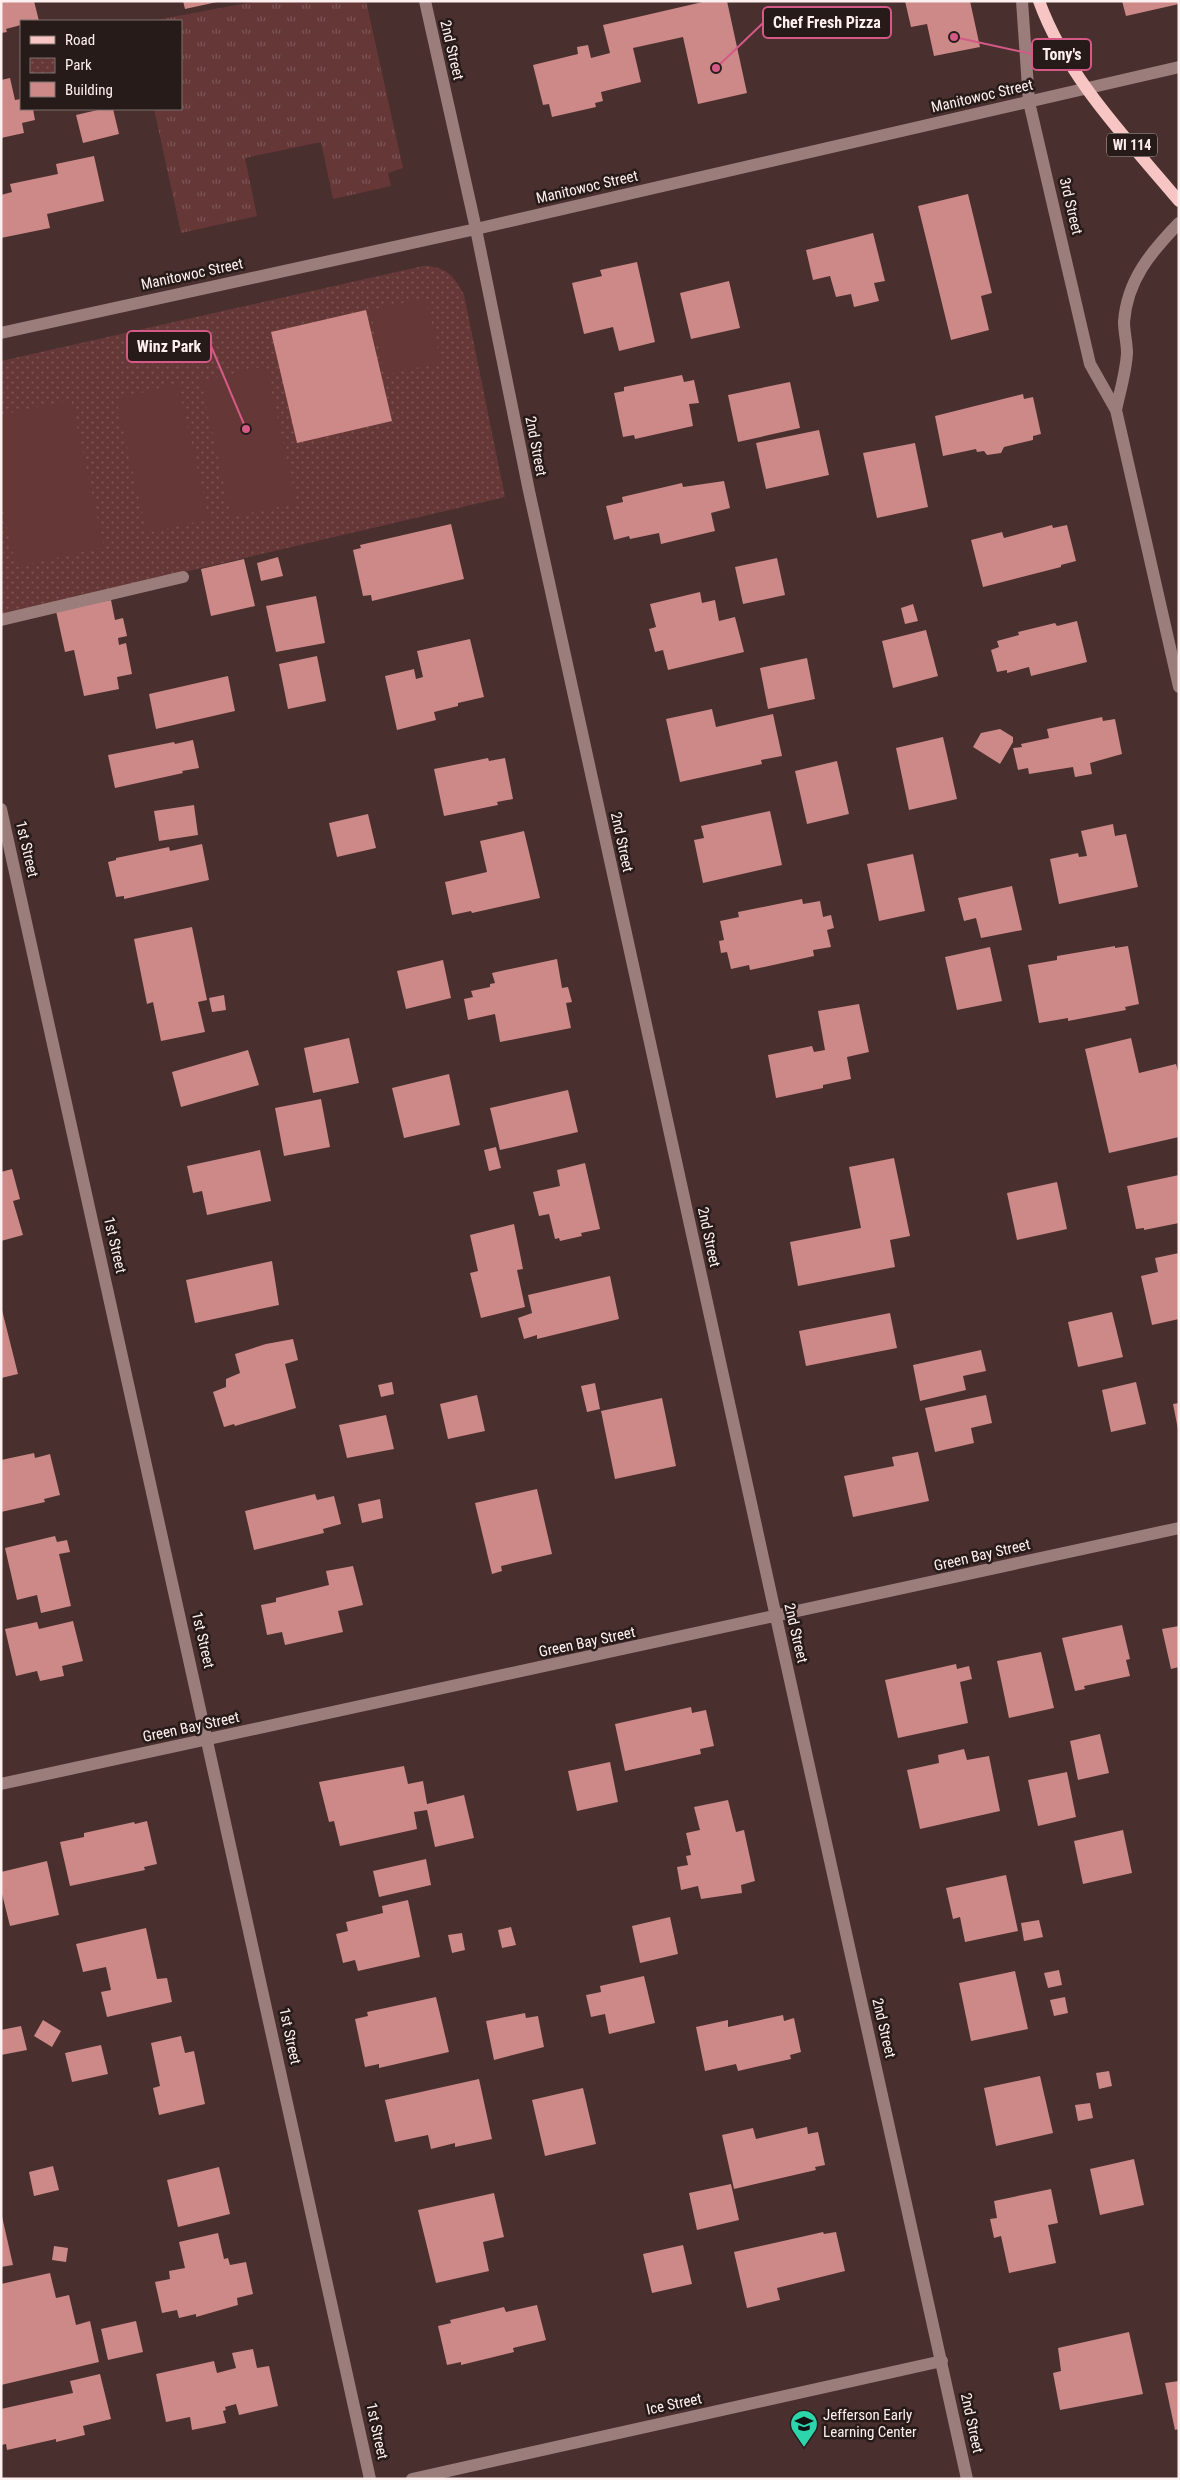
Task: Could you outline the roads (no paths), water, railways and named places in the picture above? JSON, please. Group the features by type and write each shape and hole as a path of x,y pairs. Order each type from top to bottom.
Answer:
{"main road":[{"name":"WI 114","path":"1039,1 1060,48 1086,88 1179,201"}],"street":[{"name":"2nd Street","path":"425,1 476,229 529,491 776,1617 968,2479"},
{"name":"3rd Street","path":"1022,1 1029,102 1090,364 1116,410 1179,687"},
{"name":"Manitowoc Street","path":"1,333 476,229 1179,67"},
{"name":"3rd Street","path":"1116,410 1127,353 1124,323 1128,298 1140,268 1157,245 1179,223"},
{"path":"1,620 183,577"},
{"name":"1st Street","path":"1,809 370,2479"},
{"name":"Green Bay Street","path":"1,1784 1179,1528"},
{"name":"Ice Street","path":"412,2479 942,2361"}],"place":[{"name":"Tony's","path":"954,37"},
{"name":"Chef Fresh Pizza","path":"716,68"},
{"name":"Winz Park","path":"246,429"},
{"name":"Jefferson Early Learning Center","path":"804,2448"}]}
